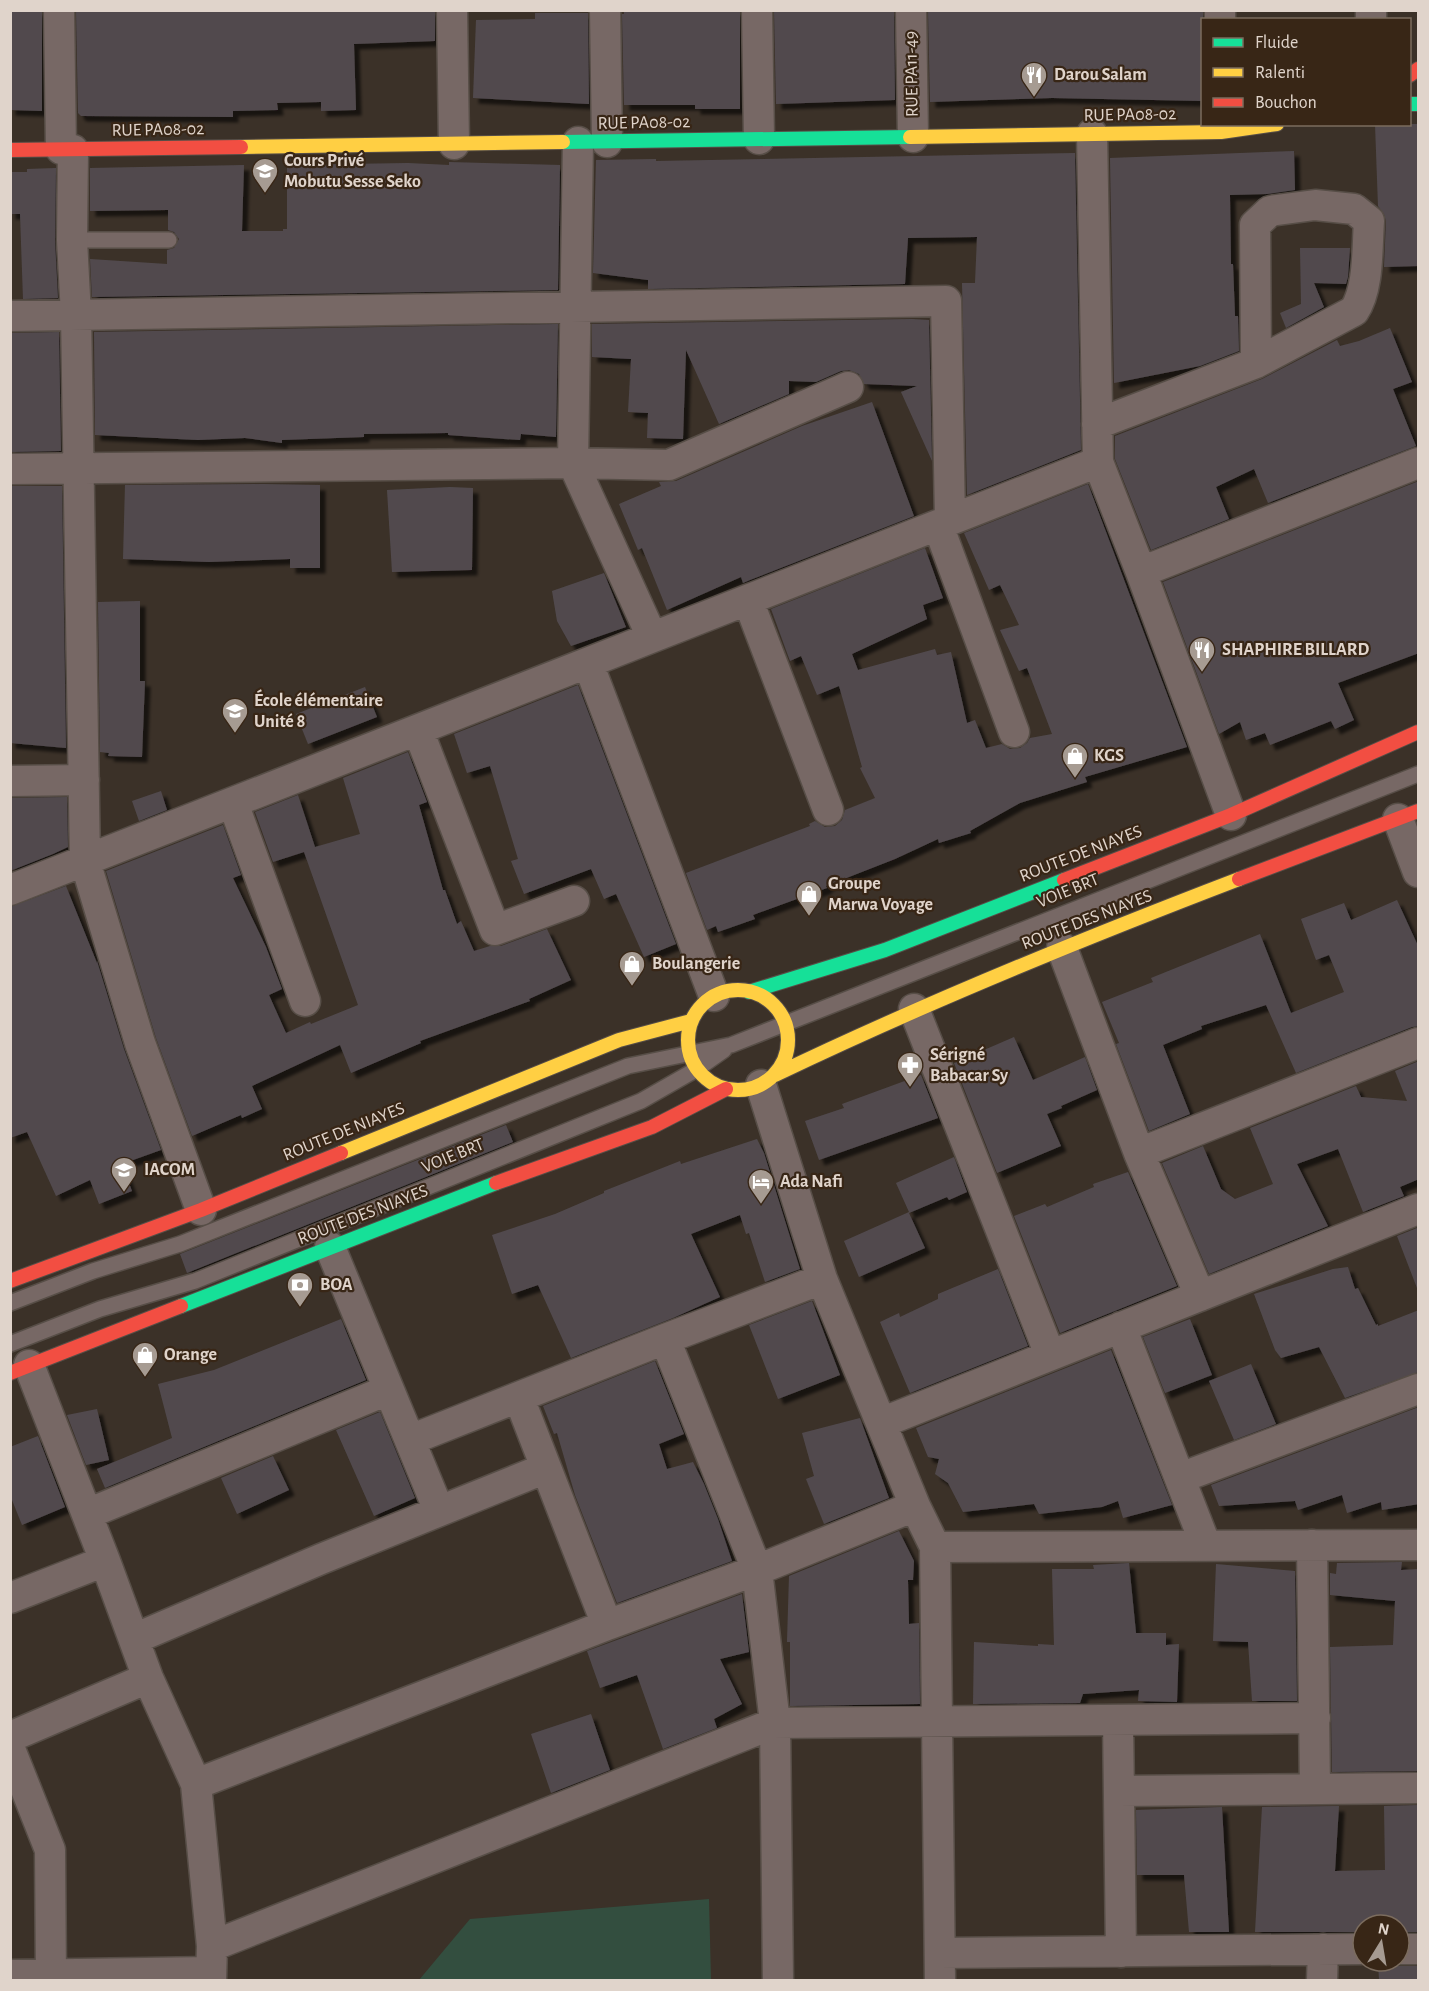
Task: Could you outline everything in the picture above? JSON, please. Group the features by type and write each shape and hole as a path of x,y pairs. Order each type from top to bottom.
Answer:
{"main road":[{"name":"RUE PA08-02","path":"10,150 1092,134 1249,126"},
{"name":"ROUTE DE NIAYES","path":"714,996 731,991 749,992 885,950 1232,815 1419,732"},
{"name":"ROUTE DES NIAYES","path":"768,1080 840,1042 914,1009 1062,948 1408,815"},
{"path":"714,996 700,1007 691,1021 687,1038 690,1054 697,1069 710,1083 726,1089 744,1090 768,1080 784,1060 788,1043 786,1023 777,1010 765,999 749,992"},
{"name":"ROUTE DE NIAYES","path":"10,1281 201,1210 619,1040 691,1021"},
{"name":"ROUTE DES NIAYES","path":"17,1361 652,1127 726,1089"}],"street":[{"path":"59,10 76,315 85,861 140,1043 201,1210"},
{"path":"452,10 454,144"},
{"path":"605,10 607,142"},
{"path":"757,10 759,139"},
{"name":"RUE PA11-49","path":"911,10 913,137"},
{"path":"1092,134 1098,462 1232,815"},
{"path":"578,142 573,463 652,637"},
{"path":"1097,424 1256,363 1354,311 1360,301 1369,221 1354,209 1315,206 1270,211 1255,225 1256,363"},
{"path":"10,316 946,301 944,523 1014,732"},
{"path":"10,469 573,463 669,465 848,387"},
{"path":"10,890 1098,462"},
{"path":"1141,572 1419,463"},
{"path":"748,600 828,810"},
{"path":"588,663 714,996"},
{"path":"418,730 495,930 574,901"},
{"path":"10,781 84,780"},
{"path":"233,802 305,1001"},
{"path":"1408,815 1419,872"},
{"path":"1062,948 1139,1153 1200,1296"},
{"path":"914,1009 1050,1355"},
{"path":"1139,1153 1419,1043"},
{"path":"768,1080 822,1279 915,1506 935,1547 940,1967 1121,1952 1351,1949"},
{"path":"881,1423 1419,1209"},
{"path":"330,1247 439,1511"},
{"path":"410,1440 822,1279"},
{"path":"1121,1327 1206,1546"},
{"path":"665,1339 757,1570 775,1724 778,1980"},
{"path":"17,1361 87,1514 148,1678 196,1784 211,1966"},
{"path":"1180,1478 1419,1389"},
{"path":"87,1514 388,1390"},
{"path":"519,1398 607,1625"},
{"path":"134,1639 546,1468"},
{"path":"196,1784 607,1625 757,1570 915,1506"},
{"path":"1312,1545 1315,1790"},
{"path":"935,1547 1419,1545"},
{"path":"10,1598 105,1561"},
{"path":"10,1737 148,1678"},
{"path":"10,1975 51,1977 211,1966 775,1724 1315,1718"},
{"path":"1118,1720 1121,1952"},
{"path":"10,1749 50,1850 51,1977"},
{"path":"1119,1791 1419,1788"},
{"path":"1323,1950 1323,1980"}],"lane":[{"path":"72,240 170,240"},
{"name":"VOIE BRT","path":"10,1303 93,1271 180,1244 628,1066 731,1045 1419,774"},
{"name":"VOIE BRT","path":"17,1361 100,1309 195,1281 641,1101 697,1069 731,1045"}],"green space":[{"path":"709,1899 711,1980 419,1980 470,1919"}],"building":[{"path":"11,10 42,10 42,111 10,110"},
{"path":"76,10 435,10 435,41 354,44 356,110 321,111 321,102 277,103 278,110 233,111 233,117 81,116 78,113"},
{"path":"624,10 740,10 740,109 695,109 695,105 624,105 622,14"},
{"path":"774,10 894,10 895,100 776,104"},
{"path":"928,10 1203,10 1203,18 1201,18 1201,101 1052,98 930,102"},
{"path":"535,13 588,13 589,104 473,98 476,20 535,19"},
{"path":"1419,124 1419,266 1384,267 1386,221 1378,206 1375,126"},
{"path":"1294,151 1295,190 1267,194 1230,195 1231,264 1233,264 1235,316 1238,316 1239,351 1200,366 1114,383 1110,158"},
{"path":"1075,153 1081,450 967,495 962,283 975,283 977,237 908,238 905,284 648,289 648,280 593,273 596,160 656,159 656,161"},
{"path":"449,162 560,165 558,290 92,297 90,259 167,264 167,250 174,248 179,239 174,232 168,230 168,210 90,211 90,168 244,165 242,231 283,231 287,229 287,165 408,163 449,165"},
{"path":"56,168 55,241 58,298 23,299 20,214 10,214 10,172"},
{"path":"1300,248 1350,248 1348,277 1346,284 1314,283 1324,307 1286,328 1280,313 1301,304"},
{"path":"929,320 932,461 901,392 917,386 864,384 859,374 849,370 841,371 816,382 789,381 789,394 719,424 686,350 683,439 647,438 648,413 628,412 631,359 592,357 592,324"},
{"path":"558,324 556,437 521,434 520,440 448,435 448,433 364,434 364,437 282,440 282,443 245,438 198,440 95,435 94,332"},
{"path":"1390,328 1412,382 1393,389 1416,446 1268,503 1254,469 1216,487 1229,519 1151,550 1115,459 1115,436 1262,379 1337,340 1340,346"},
{"path":"59,332 61,451 10,452 10,333"},
{"path":"872,402 914,516 743,583 741,577 667,610 642,548 638,550 619,504 661,486 659,482 676,481 802,426"},
{"path":"1419,481 1419,653 1338,683 1354,720 1335,729 1331,721 1270,745 1265,733 1246,740 1240,722 1219,734 1163,582"},
{"path":"1088,484 1187,747 1085,777 1087,782 1020,803 970,831 971,833 939,843 938,839 895,859 826,886 827,888 753,915 755,919 718,932 716,926 707,930 686,873 810,826 809,824 815,821 825,827 835,826 842,820 845,810 875,798 860,768 862,767 839,686 817,695 801,656 790,661 771,609 925,548 943,598 923,605 927,619 852,654 858,670 935,649 937,655 951,652 967,723 975,720 986,748 1002,744 1010,749 1020,748 1030,738 1052,734 1027,668 1019,671 1000,630 1019,625 1000,585 989,590 964,533"},
{"path":"125,485 320,485 320,568 290,568 290,559 209,562 123,559"},
{"path":"10,486 62,486 66,748 10,743"},
{"path":"473,488 472,570 392,572 387,490"},
{"path":"604,573 626,627 571,646 557,621 552,591"},
{"path":"140,601 140,681 145,681 142,757 108,756 109,753 100,752 98,602"},
{"path":"578,685 676,944 644,957 616,894 604,899 591,869 524,894 511,861 518,859 490,766 467,773 454,734"},
{"path":"365,687 377,717 308,744 296,714"},
{"path":"408,752 427,802 419,805 443,890 445,890 457,924 461,921 474,951 490,946 501,946 547,929 571,980 529,999 530,1001 420,1041 421,1043 351,1073 340,1045 252,1086 262,1109 242,1118 241,1115 192,1136 156,1038 106,871 223,825 241,875 233,878 266,947 282,989 269,995 286,1033 310,1022 311,1024 358,1005 304,852 273,862 255,812 298,795 315,847 360,834 343,778"},
{"path":"161,791 167,810 139,821 132,801"},
{"path":"67,797 68,847 10,871 10,798"},
{"path":"66,886 97,963 97,961 124,1049 161,1150 122,1164 132,1191 99,1204 90,1180 56,1196 27,1132 10,1138 10,907"},
{"path":"1397,900 1419,948 1419,1026 1296,1073 1266,1005 1201,1026 1202,1029 1163,1045 1190,1114 1149,1131 1116,1044 1119,1043 1102,1002 1153,982 1151,978 1260,934 1291,1013 1344,992 1329,955 1316,960 1301,919 1344,903 1351,920"},
{"path":"1014,1037 1033,1080 1085,1057 1097,1090 1047,1114 1061,1146 997,1173 954,1063"},
{"path":"1419,1061 1419,1179 1400,1187 1404,1196 1363,1212 1338,1149 1297,1164 1328,1226 1209,1274 1162,1163 1203,1146 1221,1189 1235,1199 1273,1184 1250,1128 1356,1086 1361,1097 1407,1101 1395,1071"},
{"path":"921,1075 938,1118 819,1160 805,1121 844,1108 842,1104"},
{"path":"506,1125 513,1142 187,1273 180,1254"},
{"path":"757,1139 764,1153 800,1269 765,1282 749,1233 746,1234 740,1215 691,1234 720,1297 571,1358 538,1285 512,1294 492,1235 555,1214 604,1193 604,1191 680,1161 681,1164"},
{"path":"954,1157 967,1192 949,1200 947,1197 909,1213 925,1248 859,1277 844,1241 909,1212 896,1183"},
{"path":"1128,1172 1177,1286 1060,1333 1014,1216 1045,1204 1047,1207 1094,1187 1093,1184"},
{"path":"1417,1228 1419,1288 1417,1288 1397,1236"},
{"path":"1348,1267 1355,1289 1358,1288 1376,1325 1419,1310 1419,1372 1345,1398 1319,1347 1281,1358 1275,1350 1254,1294 1333,1269"},
{"path":"998,1269 1028,1346 910,1393 880,1322 899,1313 900,1317 938,1299 938,1294"},
{"path":"812,1301 840,1375 778,1399 749,1325"},
{"path":"341,1319 366,1380 105,1488 97,1469 172,1438 158,1384 214,1370"},
{"path":"1190,1319 1212,1375 1165,1393 1143,1337"},
{"path":"1111,1350 1172,1505 1123,1518 1118,1501 1102,1507 1039,1514 1034,1504 963,1512 948,1483 935,1474 939,1459 928,1457 916,1428"},
{"path":"655,1361 684,1434 659,1444 667,1469 693,1462 718,1519 732,1561 617,1603 575,1495 557,1433 554,1434 543,1406"},
{"path":"1251,1364 1276,1424 1234,1440 1209,1381"},
{"path":"1419,1407 1419,1504 1382,1510 1381,1502 1347,1513 1342,1495 1298,1510 1295,1501 1219,1506 1211,1485"},
{"path":"97,1409 109,1460 86,1465 67,1415"},
{"path":"380,1412 415,1498 374,1516 336,1430"},
{"path":"860,1418 889,1498 824,1524 806,1479 814,1476 802,1433"},
{"path":"38,1436 65,1507 22,1525 10,1495 10,1447"},
{"path":"273,1456 289,1490 237,1514 221,1478"},
{"path":"899,1531 914,1561 913,1580 908,1580 909,1624 919,1623 920,1704 790,1706 790,1642 787,1642 789,1576"},
{"path":"1402,1562 1401,1570 1419,1569 1419,1771 1332,1772 1330,1647 1393,1645 1395,1601 1330,1595 1330,1573 1336,1574 1337,1563"},
{"path":"1129,1563 1136,1633 1166,1633 1166,1645 1179,1644 1177,1702 1138,1701 1139,1690 1083,1694 1080,1703 973,1704 974,1642 1054,1645 1052,1569 1094,1569 1093,1565"},
{"path":"1216,1564 1295,1571 1297,1701 1252,1701 1248,1642 1213,1641"},
{"path":"742,1594 749,1652 720,1659 742,1704 714,1719 717,1728 663,1749 637,1675 600,1688 587,1651"},
{"path":"591,1714 610,1770 551,1793 531,1734"},
{"path":"1419,1805 1419,1932 1411,1932 1411,1913 1351,1913 1351,1932 1255,1932 1262,1807 1339,1806 1335,1871 1385,1870 1384,1806"},
{"path":"1222,1807 1229,1932 1189,1932 1184,1875 1137,1875 1136,1810"},
{"path":"1411,1966 1419,1966 1419,1980 1379,1980 1379,1973 1411,1973"}],"traffic: fast":[{"path":"1411,104 1418,104"},
{"path":"563,142 910,137"},
{"path":"749,992 885,950 1064,880"},
{"path":"181,1306 496,1183"}],"traffic: slow":[{"path":"910,137 1221,132 1263,126"},
{"path":"241,147 563,142"},
{"path":"775,1075 1005,972 1239,879"},
{"path":"738,990 757,994 773,1005 784,1021 788,1040 784,1059 773,1075 757,1086 738,1090 719,1086 703,1075 692,1059 688,1040 692,1021 703,1005 719,994 738,990"},
{"path":"341,1153 619,1040 691,1021"}],"traffic: jam":[{"path":"1411,74 1418,69"},
{"path":"10,150 241,147"},
{"path":"1064,880 1231,815 1418,732"},
{"path":"1239,879 1418,811"},
{"path":"496,1183 652,1127 726,1089"},
{"path":"10,1281 201,1210 341,1153"},
{"path":"10,1373 181,1306"}],"place":[{"name":"Darou Salam","path":"1034,98"},
{"name":"Cours Privé Mobutu Sesse Seko","path":"265,194"},
{"name":"SHAPHIRE BILLARD","path":"1202,673"},
{"name":"École élémentaire Unité 8","path":"235,734"},
{"name":"KGS","path":"1075,779"},
{"name":"Groupe Marwa Voyage","path":"809,917"},
{"name":"Boulangerie","path":"632,987"},
{"name":"Sérigné Babacar Sy","path":"910,1088"},
{"name":"IACOM","path":"124,1193"},
{"name":"Ada Nafi","path":"761,1205"},
{"name":"BOA","path":"300,1308"},
{"name":"Orange","path":"145,1378"}]}
